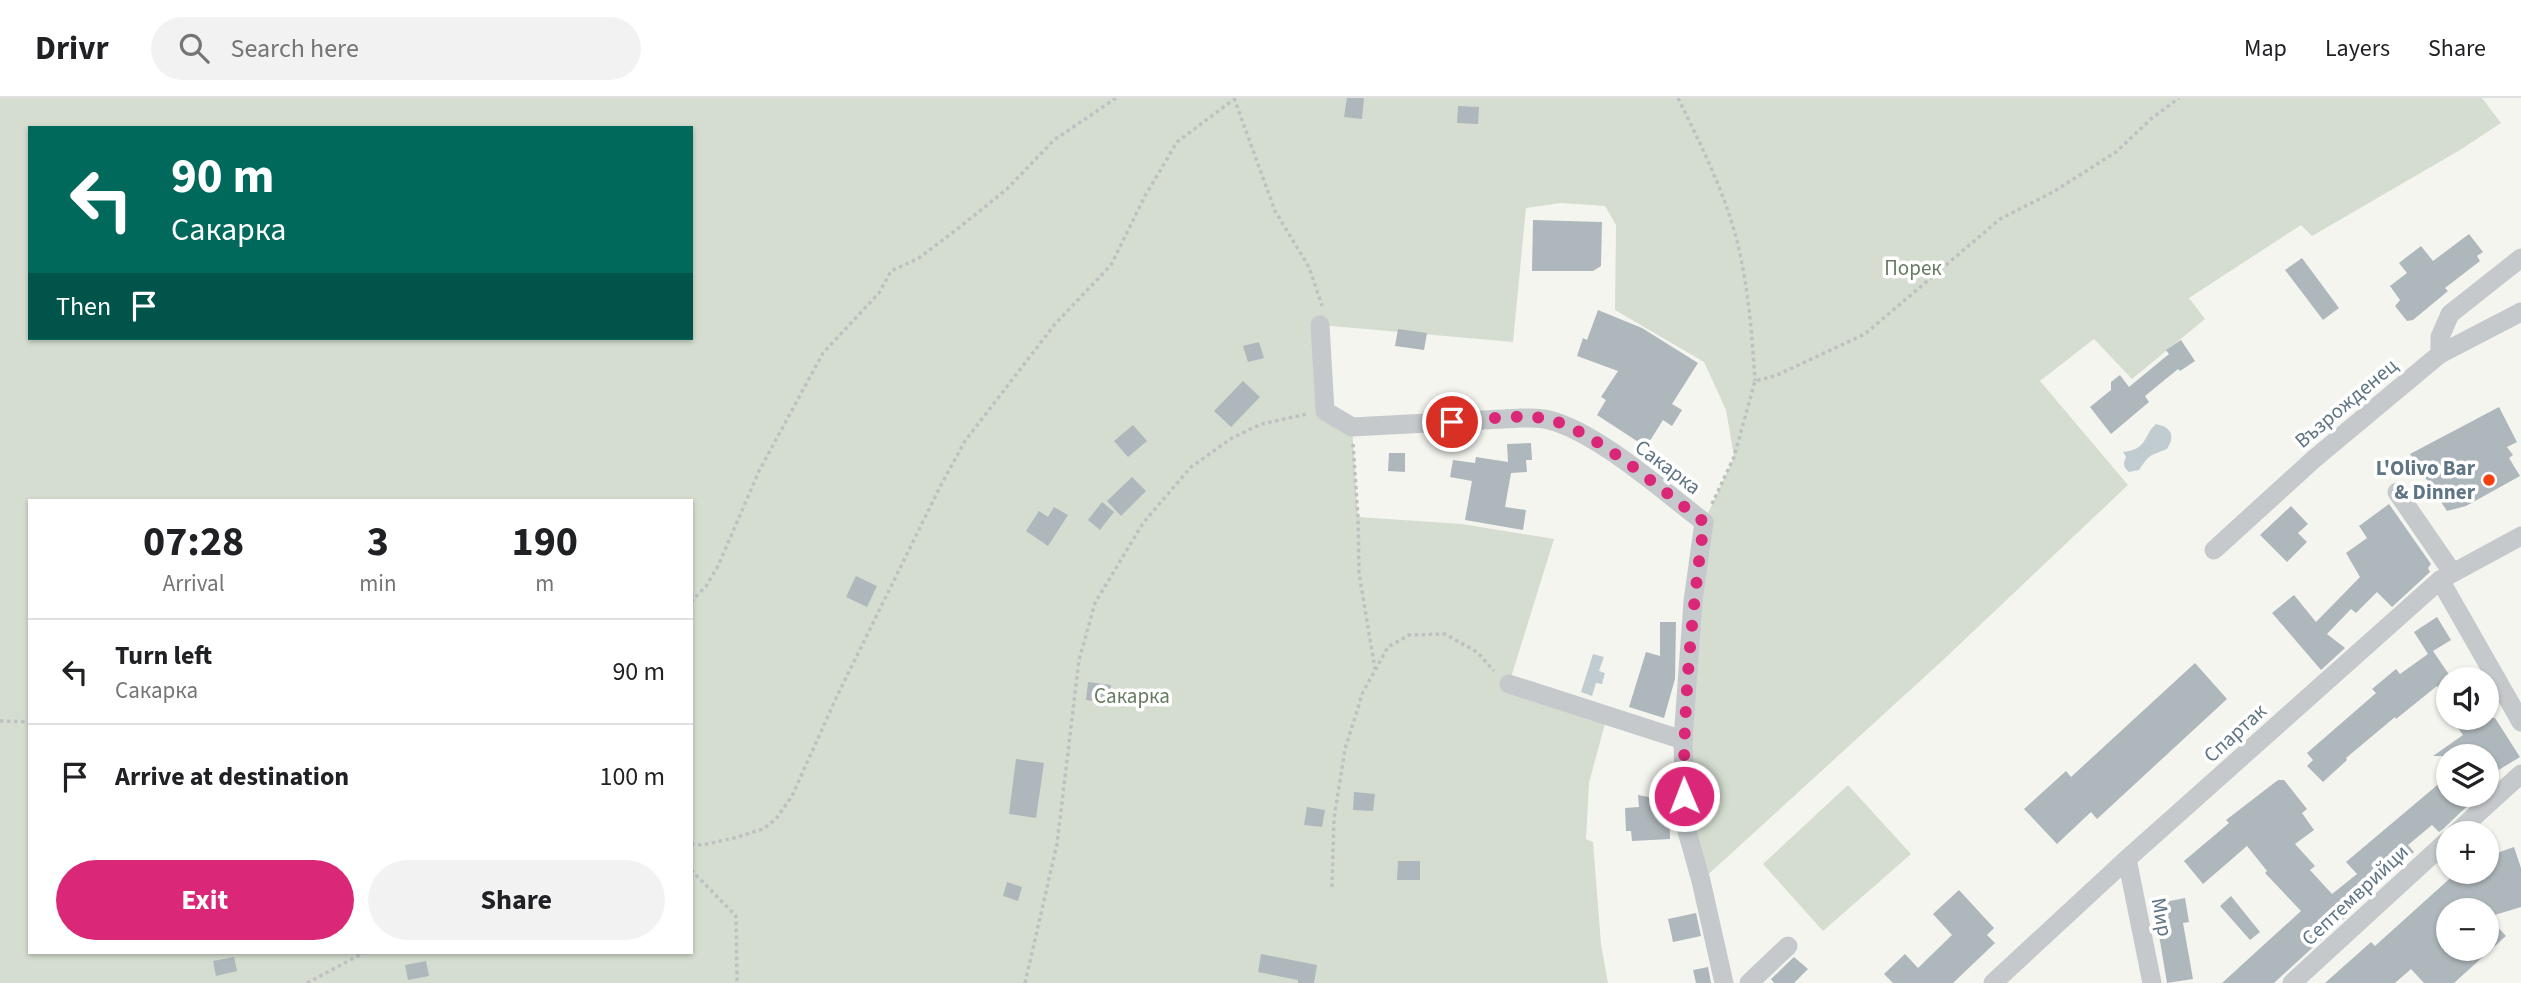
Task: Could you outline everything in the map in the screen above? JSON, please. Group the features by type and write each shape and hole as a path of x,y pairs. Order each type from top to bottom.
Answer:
{"street":[{"path":"2440,354 2440,337 2450,314 2521,258"},
{"name":"Възрожденец","path":"2214,550 2314,458 2440,354 2521,312"},
{"path":"1320,325 1325,411 1352,428"},
{"name":"Сакарка","path":"1352,428 1522,418 1548,419 1576,430 1609,451 1704,522"},
{"path":"2397,492 2446,576 2521,722"},
{"path":"1704,522 1693,601 1684,740 1685,824 1724,983"},
{"name":"Спартак","path":"1993,983 2127,859 2446,576 2521,536"},
{"path":"1509,684 1684,740"},
{"path":"2469,821 2521,774"},
{"name":"Септемврийци","path":"2292,983 2436,851"},
{"name":"Мир","path":"2127,859 2152,983"},
{"path":"1749,983 1788,946"}],"path":[{"path":"693,600 706,586 718,566 759,471 823,353 879,293 891,271 919,258 956,230 1007,189 1054,140 1116,98"},
{"path":"1678,98 1710,166 1736,237 1752,328 1755,381 1734,457 1704,522"},
{"path":"1755,381 1775,376 1865,334 2000,219 2053,192 2116,152 2151,119 2179,98"},
{"path":"693,844 702,845 734,838 763,829 776,819 792,796 843,684 965,441 1055,324 1111,265 1145,196 1177,142 1234,99 1275,211 1309,267 1322,305 1320,325"},
{"path":"1025,983 1057,844 1079,660 1095,603 1143,523 1191,467 1231,438 1261,424 1325,411"},
{"path":"1352,428 1359,573 1376,669"},
{"path":"1332,887 1334,818 1345,750 1363,692 1388,648 1409,635 1445,634 1477,652 1509,684"},
{"path":"0,721 28,722"},
{"path":"693,872 736,916 737,983"},
{"path":"307,983 361,954"}],"green space":[{"name":"Порек","path":"0,98 2482,98 2501,123 2460,150 2312,236 2301,225 2189,298 2205,319 2132,379 2094,339 2040,381 2128,485 1942,661 1701,881 1685,824 1704,522 1734,457 1726,410 1704,362 1615,310 1616,225 1605,206 1561,203 1526,208 1513,342 1320,325 1325,411 1352,427 1358,517 1462,524 1554,539 1509,684 1607,716 1589,783 1586,839 1593,842 1601,944 1608,983 0,983"},
{"path":"1848,785 1911,854 1823,931 1763,864"}],"shaded area":[{"path":"2156,424 2168,430 2171,436 2170,444 2167,449 2150,456 2139,470 2129,472 2124,465 2126,457 2123,452 2139,447"},
{"path":"1593,654 1604,657 1599,671 1605,673 1602,684 1596,683 1592,696 1581,692"}],"building":[{"path":"1347,98 1364,98 1362,119 1344,117"},
{"path":"1458,106 1479,107 1478,124 1457,123"},
{"path":"1533,220 1602,222 1601,266 1593,271 1532,271"},
{"path":"2469,234 2483,252 2477,256 2480,261 2445,288 2448,291 2413,320 2407,321 2395,306 2400,300 2390,286 2407,273 2399,263 2421,246 2433,261"},
{"path":"2302,258 2339,308 2323,320 2285,270"},
{"path":"1598,310 1642,328 1698,363 1672,404 1682,410 1672,426 1663,420 1646,447 1597,415 1606,400 1601,397 1618,371 1577,356 1583,338 1587,340"},
{"path":"1398,329 1427,333 1424,350 1395,346"},
{"path":"2181,340 2195,361 2180,371 2178,369 2145,396 2149,402 2111,434 2090,407 2111,390 2111,382 2120,375 2129,387 2169,354 2166,350"},
{"path":"1259,342 1264,358 1248,362 1243,346"},
{"path":"1243,381 1260,397 1231,427 1214,411"},
{"path":"2499,407 2517,442 2507,447 2513,455 2509,458 2520,476 2466,506 2447,511 2410,454"},
{"path":"1133,425 1147,441 1128,457 1114,441"},
{"path":"1531,443 1532,460 1526,460 1527,472 1511,473 1505,507 1526,510 1523,530 1465,520 1472,481 1450,477 1453,460 1475,463 1476,457 1508,462 1507,444"},
{"path":"1389,453 1405,453 1405,472 1388,471"},
{"path":"1132,477 1146,491 1121,516 1107,501"},
{"path":"1102,502 1114,512 1100,530 1088,520"},
{"path":"2389,504 2431,564 2428,568 2430,572 2392,607 2377,592 2356,613 2351,609 2327,634 2345,648 2321,670 2272,613 2294,595 2316,622 2360,577 2346,553 2367,538 2359,526"},
{"path":"2291,506 2308,524 2298,533 2307,542 2287,562 2260,535"},
{"path":"1054,507 1068,515 1048,546 1026,531 1039,511 1048,517"},
{"path":"856,576 877,586 867,607 846,597"},
{"path":"2437,617 2451,640 2433,651 2444,667 2436,667 2436,687 2346,758 2347,760 2323,782 2307,766 2313,760 2307,753 2376,693 2372,689 2396,669 2400,674 2428,654 2414,632"},
{"path":"1660,622 1676,622 1675,679 1664,718 1629,707 1646,652 1660,656"},
{"path":"2195,663 2227,699 2097,819 2091,812 2057,844 2024,809 2066,771 2071,777"},
{"path":"1088,682 1111,685 1109,703 1086,700"},
{"path":"2499,724 2520,757 2499,770 2499,744 2450,744 2463,735 2460,730 2499,730"},
{"path":"1016,759 1044,763 1036,818 1009,814"},
{"path":"2278,780 2284,780 2307,809 2302,813 2314,830 2295,844 2315,866 2310,870 2332,894 2357,874 2346,862 2436,786 2436,807 2466,807 2451,821 2436,821 2436,829 2432,825 2408,845 2414,852 2274,983 2222,983 2301,911 2265,873 2267,871 2247,846 2203,884 2184,861 2229,823 2226,820"},
{"path":"1354,792 1375,794 1373,811 1353,810"},
{"path":"1638,795 1669,801 1670,839 1632,841 1631,831 1626,831 1625,808 1639,807"},
{"path":"1307,807 1325,810 1322,827 1304,825"},
{"path":"2514,847 2521,868 2521,907 2499,914 2499,898 2436,898 2436,961 2478,961 2454,983 2424,983 2411,969 2395,983 2325,983 2371,942 2375,946 2444,884 2499,884 2499,852"},
{"path":"1398,861 1420,861 1420,880 1397,880"},
{"path":"1007,882 1022,887 1018,901 1003,896"},
{"path":"1959,890 1994,928 1987,935 1995,943 1953,983 1893,983 1884,974 1905,954 1918,968 1952,935 1933,914"},
{"path":"2231,896 2260,932 2250,940 2220,906"},
{"path":"2185,898 2189,922 2183,923 2193,979 2167,983 2156,917 2161,916 2160,910 2166,909 2165,902"},
{"path":"1696,913 1701,936 1673,942 1668,919"},
{"path":"2499,929 2506,936 2499,942"},
{"path":"1261,954 1317,965 1314,983 1298,983 1298,980 1258,972"},
{"path":"234,957 237,971 216,976 213,961"},
{"path":"1794,957 1808,969 1794,983 1774,983 1771,979"},
{"path":"426,961 429,976 408,980 405,965"},
{"path":"1708,967 1711,983 1696,983 1693,970"}],"place":[{"name":"L'Olivo Bar & Dinner","path":"2489,480"}],"route":[{"path":"1452,422 1548,419 1576,430 1609,451 1704,522 1693,601 1684,740 1684,796"}]}
